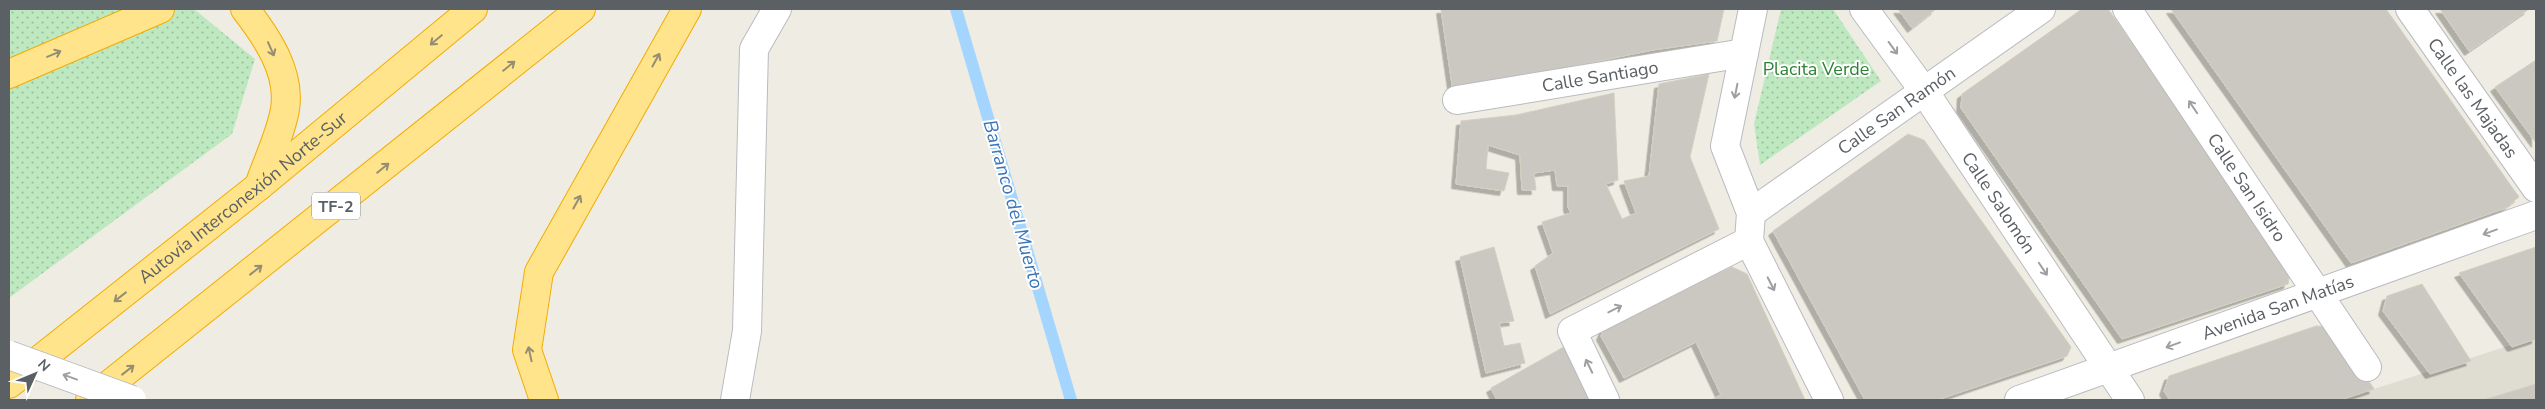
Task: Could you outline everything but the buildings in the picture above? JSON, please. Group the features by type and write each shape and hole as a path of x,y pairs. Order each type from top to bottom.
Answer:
{"highway":[{"path":"9,74 160,9"},
{"path":"244,9 265,34 282,73 285,109 259,186"},
{"name":"Autovía Interconexión Norte-Sur","path":"9,384 259,186 474,9"},
{"name":"TF-2","path":"90,400 580,9"},
{"path":"544,400 527,350 539,272 687,9"}],"street":[{"path":"735,400 747,331 754,49 777,9"},
{"path":"1753,9 1725,146 1751,213 1749,240 1829,400"},
{"name":"Calle Salomón","path":"1864,9 1924,91 2130,400"},
{"name":"Calle San Ramón","path":"1751,213 2041,9"},
{"name":"Calle San Isidro","path":"2127,9 2367,367"},
{"name":"Calle las Majadas","path":"2410,9 2536,188"},
{"name":"Calle Santiago","path":"1457,100 1744,53"},
{"name":"Avenida San Matías","path":"2019,400 2536,215"},
{"path":"1605,400 1572,331 1749,240"},
{"path":"9,354 132,400"}],"shaded area":[{"path":"2536,337 2536,400 2340,400 2374,389"}],"green space":[{"path":"9,9 194,9 255,59 232,134 9,298"},
{"name":"Placita Verde","path":"1781,9 1833,9 1881,81 1760,165 1754,124"}],"waterway":[{"name":"Barranco del Muerto","path":"956,9 1071,400"}]}
